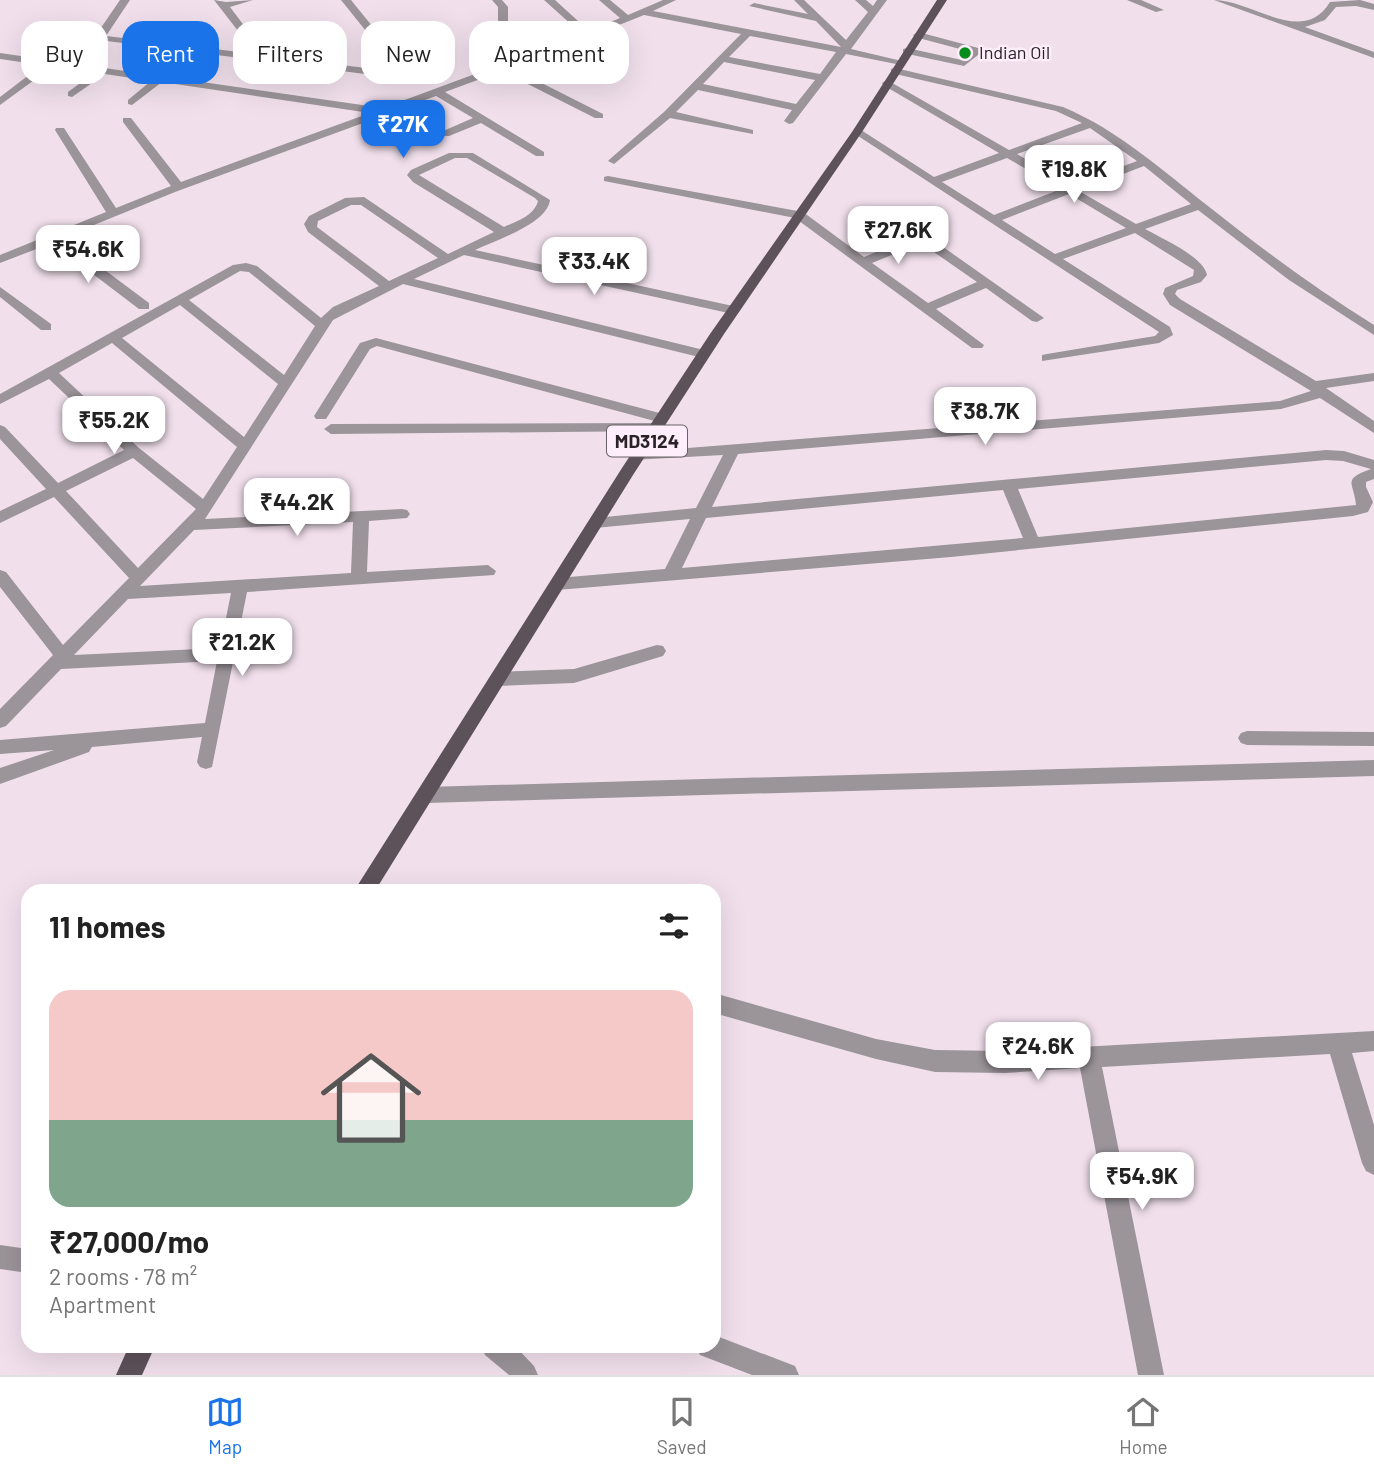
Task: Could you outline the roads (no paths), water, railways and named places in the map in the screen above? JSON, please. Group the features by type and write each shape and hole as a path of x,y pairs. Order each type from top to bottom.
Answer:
{"main road":[{"name":"MD3124","path":"369,884 659,423 733,310 857,132 942,0"},
{"path":"129,1375 139,1353"}],"street":[{"path":"125,0 101,35 102,38 233,54"},
{"path":"221,3 251,0 260,10"},
{"path":"346,0 363,21"},
{"path":"497,0 503,6 503,21"},
{"path":"549,0 572,21"},
{"path":"604,0 628,20 671,0"},
{"path":"799,0 846,49"},
{"path":"860,0 874,12"},
{"path":"789,121 882,0"},
{"path":"1132,0 1159,10"},
{"path":"1219,0 1374,55"},
{"path":"1294,27 1320,21 1326,17 1333,4 1356,2 1374,7"},
{"path":"221,3 235,21"},
{"path":"645,12 747,14 820,20"},
{"path":"614,160 668,114 748,32 747,14"},
{"path":"748,32 846,49 898,67 1059,109 1090,124 1144,162 1265,256 1368,325 1374,342"},
{"path":"898,67 966,63 978,51 918,36"},
{"path":"0,56 21,58"},
{"path":"722,59 822,78"},
{"path":"898,67 1009,153 1200,269 1201,275 1197,279 1171,288 1169,294 1175,302 1318,389 1374,428"},
{"path":"0,259 178,187 469,81"},
{"path":"0,83 21,86"},
{"path":"0,102 24,84"},
{"path":"72,94 85,84"},
{"path":"132,102 154,84"},
{"path":"199,84 380,113 406,137"},
{"path":"418,84 540,154"},
{"path":"536,84 599,116"},
{"path":"696,86 799,108"},
{"path":"668,114 749,132"},
{"path":"127,120 178,187"},
{"path":"444,134 481,120"},
{"path":"933,181 1090,124"},
{"path":"60,130 113,213"},
{"path":"857,132 1165,330 1166,335 1140,343 1047,358"},
{"path":"0,721 205,509 322,326 338,310 447,259 462,251 503,232 535,216 543,207 544,200 468,155 453,155 415,172 413,175 417,180 503,232"},
{"path":"993,219 1144,162"},
{"path":"608,179 799,215 977,345"},
{"path":"447,259 364,201 349,201 313,219 310,224 312,229 394,283 704,354"},
{"path":"1055,258 1199,205"},
{"path":"895,219 1037,318"},
{"path":"52,237 144,306"},
{"path":"863,262 922,237"},
{"path":"462,251 733,310"},
{"path":"0,400 237,268 246,267 322,326"},
{"path":"926,308 987,283"},
{"path":"0,291 46,327"},
{"path":"181,299 285,383"},
{"path":"113,337 245,446"},
{"path":"321,416 365,346 376,342 659,423"},
{"path":"637,457 1281,405 1318,389 1369,377 1374,363"},
{"path":"50,372 134,451 205,509"},
{"path":"331,429 659,423"},
{"path":"0,430 139,579"},
{"path":"670,575 733,449"},
{"path":"0,518 134,451"},
{"path":"595,523 1326,455 1344,456 1374,465"},
{"path":"557,584 1033,543 1353,511 1363,508 1365,502 1358,487 1359,480 1374,473"},
{"path":"1008,484 1033,543"},
{"path":"190,525 402,514"},
{"path":"359,579 361,516"},
{"path":"125,593 488,571"},
{"path":"0,576 58,659"},
{"path":"206,762 240,586"},
{"path":"498,679 574,676 657,651"},
{"path":"58,659 227,654"},
{"path":"0,747 213,729"},
{"path":"0,776 109,738"},
{"path":"1247,738 1374,739"},
{"path":"426,794 1374,768"},
{"path":"721,1005 876,1049 935,1061 1005,1062 1374,1041"},
{"path":"1338,1043 1374,1163"},
{"path":"1089,1058 1151,1375"},
{"path":"0,1257 21,1260"},
{"path":"721,1351 786,1375"},
{"path":"504,1353 525,1375"}],"place":[{"name":"Indian Oil","path":"965,53"}]}
